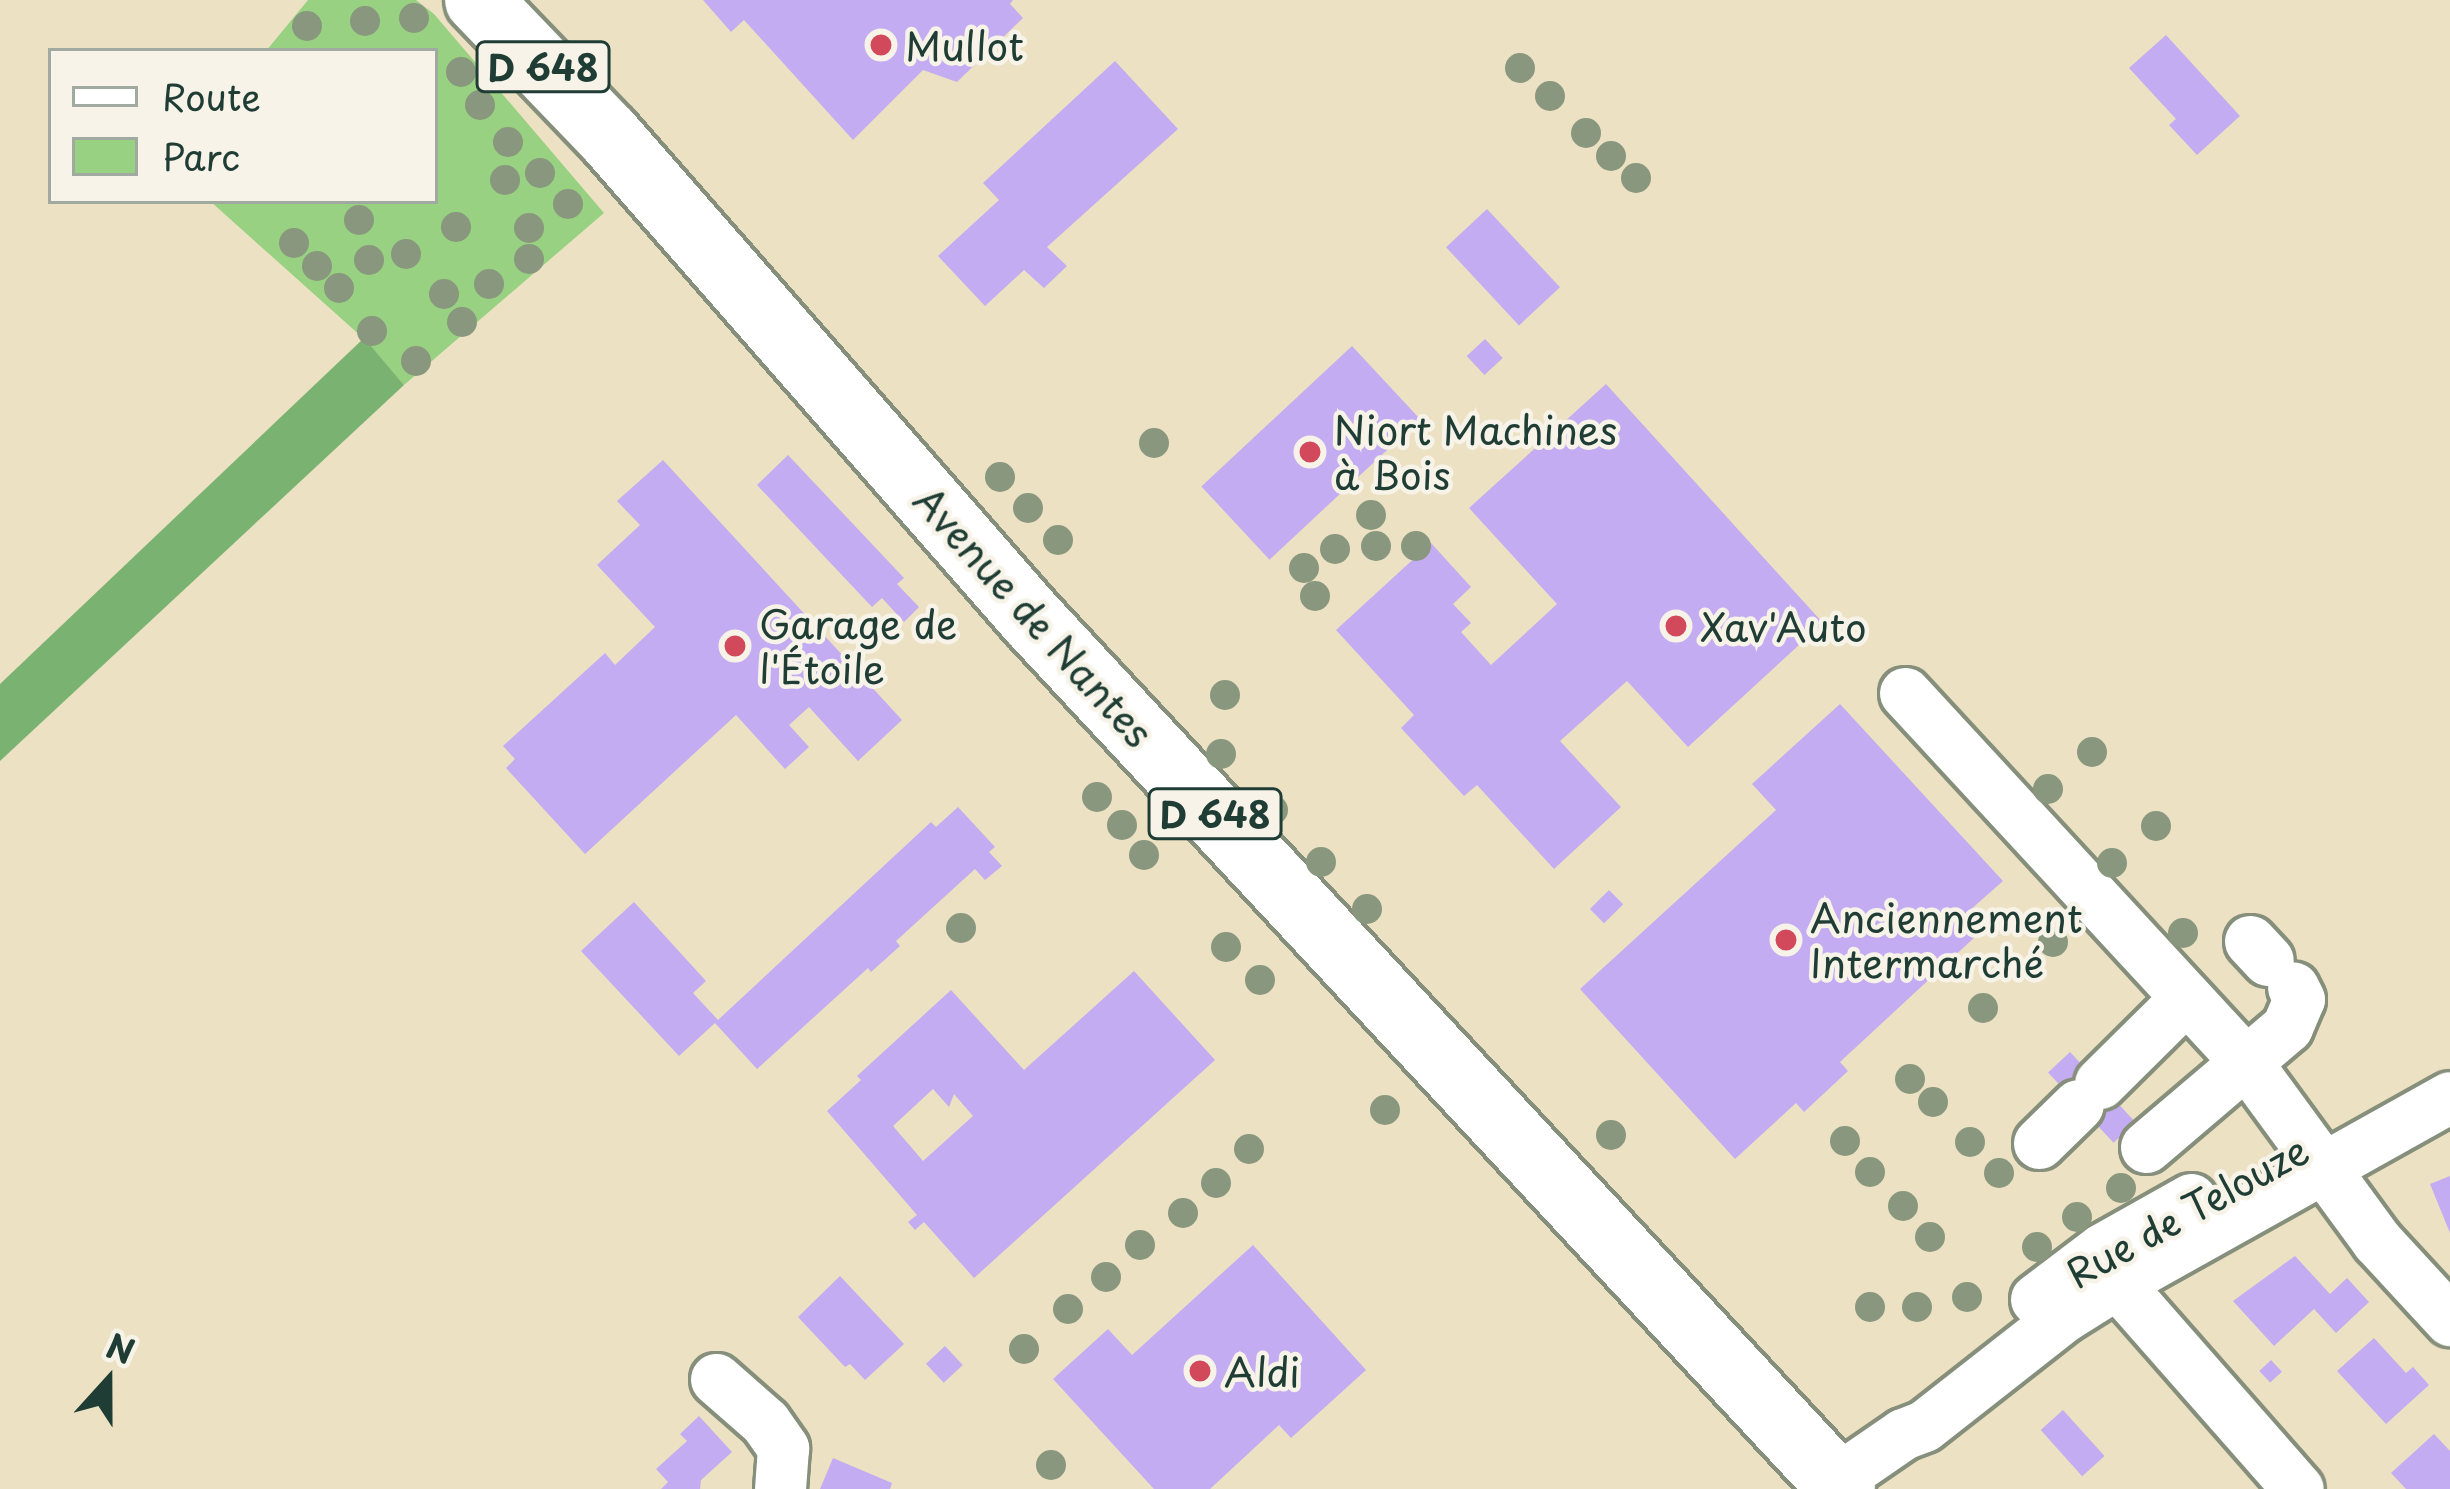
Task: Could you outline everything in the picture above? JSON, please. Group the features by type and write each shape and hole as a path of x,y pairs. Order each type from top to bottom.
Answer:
{"main road":[{"name":"Avenue de Nantes","path":"478,0 608,135 1031,618 1833,1486"}],"street":[{"path":"1904,693 2246,1062 2378,1241 2450,1320"},
{"path":"2146,1147 2296,1014 2300,999 2270,962"},
{"path":"2038,1143 2186,998"},
{"name":"Rue de Telouze","path":"1903,1433 1921,1396 2102,1250 2325,1165 2450,1076"},
{"name":"Rue de Telouze","path":"1833,1486 1903,1433 1924,1426 2063,1317 2450,1097"},
{"path":"2117,1283 2298,1489"},
{"path":"716,1379 765,1422 783,1448 780,1489"}],"green space":[{"path":"308,0 416,0 434,14 604,213 404,385 363,338 213,204 438,204 438,48 268,48"},
{"path":"364,338 404,385 0,761 0,684"}],"building":[{"name":"Mullot","path":"703,0 1013,0 1010,4 1023,18 957,82 923,70 853,140 744,20 731,32"},
{"path":"2166,35 2240,116 2197,155 2169,125 2176,119 2129,68"},
{"path":"1115,61 1178,129 1047,247 1067,266 1044,288 1024,270 985,306 938,256 999,200 983,183"},
{"path":"1487,209 1560,287 1519,325 1446,247"},
{"path":"1485,339 1503,358 1484,375 1467,356"},
{"name":"Niort Machines à Bois","path":"1352,346 1420,419 1270,560 1201,486"},
{"name":"Xav'Auto","path":"1606,384 1823,623 1688,747 1627,681 1560,741 1621,807 1554,869 1477,785 1464,796 1401,728 1414,715 1336,630 1431,543 1471,587 1453,604 1471,623 1461,632 1491,665 1557,604 1469,508"},
{"path":"788,455 904,578 897,584 919,607 904,622 882,598 872,607 757,485"},
{"name":"Garage de l'Étoile","path":"663,460 902,720 858,761 809,707 789,725 809,747 785,769 736,715 585,854 506,768 515,759 503,746 605,653 615,665 655,627 597,565 640,525 617,501"},
{"name":"Anciennement Intermarché","path":"1840,704 2003,881 1960,919 1976,936 1840,1062 1848,1071 1804,1112 1796,1103 1735,1159 1580,989 1776,810 1752,784"},
{"path":"958,807 995,847 989,852 1002,866 985,880 975,869 896,941 900,946 871,972 868,968 757,1069 715,1023 679,1056 581,951 634,902 706,981 693,993 718,1020 931,822 936,827"},
{"path":"1609,890 1623,904 1604,923 1590,909"},
{"path":"1134,971 1215,1060 974,1278 924,1222 915,1230 908,1222 917,1215 827,1111 861,1080 857,1076 951,990 1024,1070","holes":["933,1089 949,1107 954,1094 973,1116 923,1161 893,1126"]},
{"path":"2070,1052 2135,1122 2114,1143 2048,1072"},
{"path":"2450,1176 2450,1233 2430,1184"},
{"name":"Aldi","path":"1253,1245 1366,1370 1291,1438 1279,1425 1210,1489 1154,1489 1053,1379 1108,1329 1132,1355"},
{"path":"2295,1256 2330,1294 2347,1278 2369,1302 2336,1333 2314,1309 2274,1346 2233,1301"},
{"path":"840,1276 904,1344 865,1380 850,1364 845,1367 798,1317"},
{"path":"2374,1338 2406,1373 2413,1367 2429,1385 2386,1424 2337,1371"},
{"path":"945,1346 963,1365 944,1383 926,1364"},
{"path":"2271,1360 2282,1372 2270,1383 2259,1371"},
{"path":"2063,1410 2104,1456 2082,1476 2041,1430"},
{"path":"699,1416 732,1452 701,1480 700,1489 661,1489 668,1482 656,1469 687,1441 680,1434"},
{"path":"2434,1434 2450,1451 2450,1489 2406,1489 2391,1473"},
{"path":"833,1458 892,1483 890,1489 820,1489"}],"place":[{"name":"Mullot","path":"881,45"},
{"name":"Niort Machines à Bois","path":"1310,452"},
{"name":"Xav'Auto","path":"1676,626"},
{"name":"Garage de l'Étoile","path":"735,646"},
{"name":"Anciennement Intermarché","path":"1786,940"},
{"name":"Aldi","path":"1200,1371"}]}
